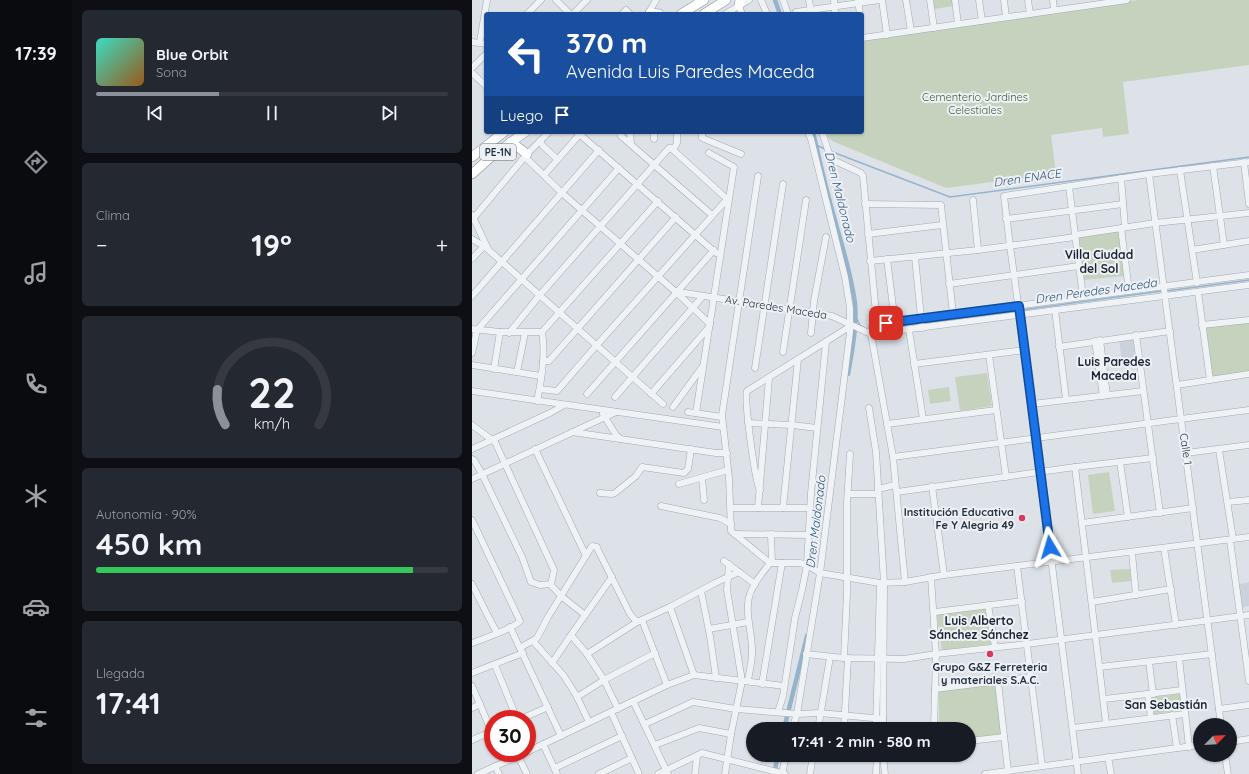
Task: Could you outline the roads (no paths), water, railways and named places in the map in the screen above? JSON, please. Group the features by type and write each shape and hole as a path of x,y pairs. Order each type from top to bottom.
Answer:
{"highway":[{"path":"684,12 704,0"},
{"path":"707,12 726,0"},
{"name":"PE-1N","path":"472,157 501,134"},
{"name":"PE-1N","path":"472,174 522,134"},
{"path":"511,142 526,156"}],"street":[{"path":"486,12 487,0"},
{"path":"529,12 541,0"},
{"path":"556,0 568,12"},
{"path":"575,12 587,0"},
{"path":"653,12 656,0"},
{"path":"729,12 740,7 749,0"},
{"path":"761,0 766,12"},
{"path":"783,0 787,12"},
{"path":"809,0 811,12"},
{"path":"796,12 811,12 834,3 881,0 887,34"},
{"path":"906,0 911,31"},
{"path":"930,0 934,28"},
{"path":"955,0 958,24"},
{"path":"979,0 982,21"},
{"path":"1004,0 1006,17"},
{"path":"1028,0 1030,14"},
{"path":"1053,0 1054,10"},
{"path":"1078,0 1079,7"},
{"path":"864,36 934,28 1079,7 1102,2 1126,0"},
{"path":"858,2 860,12"},
{"path":"472,42 483,43 484,32"},
{"path":"472,68 484,56"},
{"path":"472,73 484,84"},
{"path":"486,248 472,218 526,156 548,134"},
{"path":"544,174 577,134"},
{"path":"579,134 600,150 720,256"},
{"path":"630,134 631,144"},
{"path":"654,134 654,139"},
{"path":"673,150 677,143 677,134"},
{"path":"702,134 702,138 741,154"},
{"path":"809,134 820,151 831,159 861,173 863,176 877,324"},
{"path":"794,722 797,714 820,573 850,332 850,308 820,151 822,134"},
{"path":"621,136 712,216"},
{"path":"540,141 543,146 557,159"},
{"path":"509,333 539,296 669,148 728,198"},
{"path":"472,296 600,150"},
{"path":"696,413 734,167 708,153"},
{"path":"526,156 562,193 677,293 709,326"},
{"path":"1078,774 1032,404 1004,196 1120,178 1247,162 1249,204"},
{"path":"1213,166 1224,246"},
{"path":"472,353 474,329 521,280 619,168"},
{"path":"1180,170 1197,283"},
{"name":"Calle 1","path":"1149,174 1220,718"},
{"path":"758,176 722,417 727,453 731,531 771,563 794,563 807,565 820,573 882,583 905,582 944,575 1051,561 1132,553 1249,537"},
{"path":"1120,178 1129,291"},
{"path":"756,368 783,184"},
{"path":"1069,187 1083,297"},
{"path":"540,389 557,391 728,198"},
{"path":"783,352 806,200"},
{"path":"973,200 978,250"},
{"path":"474,329 509,333 542,332 658,201"},
{"path":"865,204 941,204 953,314"},
{"path":"1006,219 1123,204"},
{"path":"870,261 1010,246 1155,223 1249,213"},
{"path":"543,361 549,360 639,261 676,217"},
{"path":"868,234 942,224"},
{"path":"811,333 814,300 826,238"},
{"path":"472,239 486,248 663,404"},
{"path":"1192,250 1249,242"},
{"path":"472,259 486,248"},
{"path":"587,394 714,250"},
{"path":"915,257 922,328"},
{"path":"887,259 896,331"},
{"path":"949,284 1079,266"},
{"path":"905,582 893,457 871,334 872,326 921,318 1249,275"},
{"path":"871,334 1249,285"},
{"path":"1198,292 1210,380"},
{"name":"Av. Paredes Maceda","path":"677,293 832,316 871,334"},
{"path":"615,397 703,296"},
{"path":"1055,310 1066,399"},
{"path":"1202,325 1249,320"},
{"path":"760,490 756,477 748,423 746,394 850,325"},
{"path":"651,394 709,326"},
{"path":"909,330 923,419"},
{"path":"1059,346 1170,331"},
{"path":"494,368 500,332"},
{"path":"537,401 540,389 544,349 542,332"},
{"path":"517,372 525,333"},
{"path":"1136,335 1160,513"},
{"path":"1097,341 1105,395"},
{"path":"778,712 784,686 795,618 807,565 810,508 826,342"},
{"path":"914,364 1025,350"},
{"path":"989,355 1006,477"},
{"path":"783,508 798,359"},
{"path":"472,365 541,376"},
{"path":"673,407 704,365"},
{"path":"1177,384 1249,374"},
{"path":"758,508 769,378"},
{"path":"472,391 723,427"},
{"path":"1032,404 1143,391"},
{"path":"472,449 550,413 564,404"},
{"path":"869,408 876,452 882,583 881,722"},
{"path":"600,410 616,434 622,439"},
{"path":"887,424 996,410"},
{"path":"893,457 1249,410"},
{"path":"472,479 616,412"},
{"path":"688,412 722,417"},
{"path":"748,423 765,423 817,428"},
{"path":"472,425 495,442 554,570 551,584"},
{"path":"572,432 716,453 727,453"},
{"path":"1186,453 1249,445"},
{"path":"535,449 586,556"},
{"path":"600,493 615,493 636,476 642,467 684,473 688,468 691,449"},
{"path":"1219,450 1228,502 1240,616 1247,649 1249,681"},
{"path":"844,722 847,578 846,502 848,494 850,454"},
{"path":"848,494 896,488 932,486 1153,458"},
{"path":"472,459 482,474 522,557 531,582 540,585 551,584"},
{"path":"1120,462 1128,517"},
{"path":"1075,467 1106,723"},
{"path":"679,484 728,470"},
{"path":"702,478 704,500"},
{"path":"932,486 944,575"},
{"path":"1228,502 1249,500"},
{"path":"661,506 720,518 731,524"},
{"path":"731,508 810,508"},
{"path":"1082,523 1193,508"},
{"path":"472,520 520,621 510,628 472,643"},
{"path":"735,534 808,535"},
{"path":"725,774 736,709 752,652 748,622 748,604 751,590 771,563 771,534"},
{"path":"472,673 494,665 521,650 537,638 592,546 596,547 630,614 639,621 655,653 667,685"},
{"path":"1164,548 1176,625"},
{"path":"1132,553 1136,594"},
{"path":"745,681 732,625 727,590 726,562 755,584"},
{"path":"762,684 782,563"},
{"path":"1017,566 1042,766"},
{"path":"587,654 639,621 739,572"},
{"path":"552,663 612,577"},
{"path":"931,577 935,612 936,654 934,722"},
{"path":"472,584 497,633"},
{"path":"551,584 561,596 585,615"},
{"path":"1092,602 1171,589"},
{"path":"701,591 709,629 716,678"},
{"path":"935,612 1022,601"},
{"path":"988,605 995,647"},
{"path":"670,607 694,675"},
{"path":"806,654 846,658 904,659 1249,615"},
{"path":"709,629 748,622"},
{"path":"510,628 562,736"},
{"path":"571,635 587,654 604,680 618,709"},
{"path":"533,641 564,676 577,697 589,722"},
{"path":"577,697 604,680 655,653"},
{"path":"1100,668 1212,654"},
{"path":"819,722 830,657"},
{"path":"1179,658 1189,747"},
{"path":"1149,662 1151,718"},
{"path":"494,665 513,710"},
{"path":"536,748 667,685 694,675 784,686"},
{"path":"935,689 1031,677"},
{"path":"998,682 1008,771"},
{"path":"472,686 484,714"},
{"path":"1104,699 1182,690"},
{"path":"633,701 667,772"},
{"path":"645,724 693,702 736,709 797,714 820,713 880,719"},
{"path":"472,708 480,704"},
{"path":"1219,709 1249,705"},
{"path":"536,712 548,707"},
{"path":"611,712 639,774"},
{"path":"1073,728 1185,714"},
{"path":"1172,715 1177,748"},
{"path":"655,745 698,728 731,734"},
{"path":"472,740 484,736"},
{"path":"543,744 556,771 622,736"},
{"path":"976,740 1004,737"},
{"path":"1237,741 1249,739"},
{"path":"985,774 1193,746"},
{"path":"658,774 667,772 702,753 782,773 784,762"},
{"path":"695,774 696,756"},
{"path":"1108,757 1111,774"},
{"path":"599,774 632,758"},
{"path":"478,774 505,762"},
{"path":"521,762 527,774"},
{"path":"810,774 812,762"},
{"path":"876,774 877,762"},
{"path":"884,762 885,774"},
{"path":"1226,762 1228,774"},
{"path":"495,766 499,774"},
{"path":"755,774 757,767"}],"waterway":[{"name":"Dren Maldonado","path":"775,0 779,12"},
{"name":"Dren Maldonado","path":"813,134 854,294 855,330 848,374"},
{"name":"Dren ENACE","path":"816,145 825,149"},
{"name":"Dren ENACE","path":"830,151 950,197 1249,157"},
{"name":"Dren Peredes Maceda","path":"1166,291 1249,280"},
{"name":"Dren Peredes Maceda","path":"1021,310 1162,291"},
{"name":"Dren Peredes Maceda","path":"924,323 1017,311"},
{"name":"Dren Maldonado","path":"855,315 860,325 863,327"},
{"name":"Dren Peredes Maceda","path":"898,326 920,323"},
{"name":"Dren Peredes Maceda","path":"874,330 894,326"},
{"name":"Dren Maldonado","path":"786,722 807,636"},
{"name":"Dren Maldonado","path":"774,774 777,762"}],"place":[{"name":"Institución Educativa Fe Y Alegria 49","path":"1022,518"},
{"name":"Grupo G&Z Ferreteria y materiales S.A.C.","path":"990,654"}],"district":[{"name":"Villa Ciudad del Sol","path":"1099,262"},
{"name":"Luis Paredes Maceda","path":"1114,369"},
{"name":"Luis Alberto Sánchez Sánchez","path":"979,628"},
{"name":"San Sebastián","path":"1166,705"}],"park label":[{"name":"Cementerio Jardines Celestiales","path":"975,103"}]}
